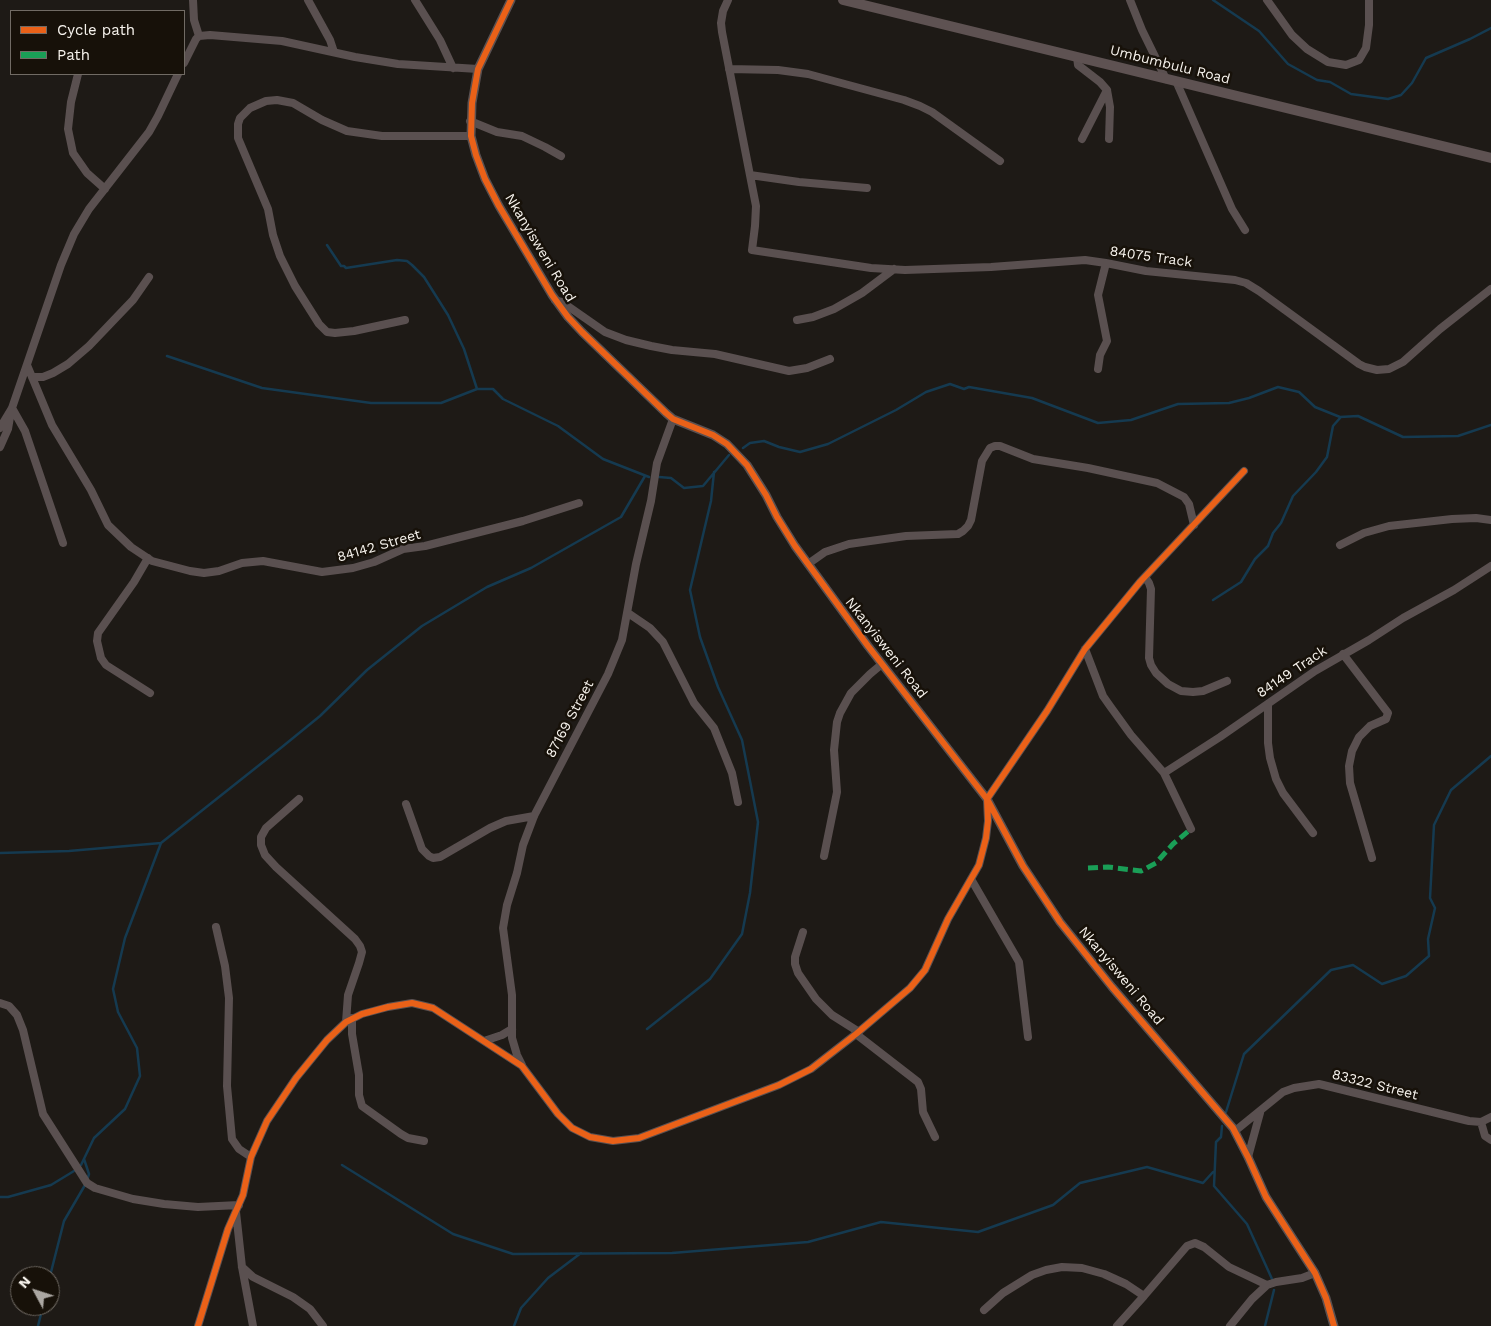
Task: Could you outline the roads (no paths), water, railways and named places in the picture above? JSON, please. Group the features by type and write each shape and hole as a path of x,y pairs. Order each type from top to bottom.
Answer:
{"main road":[{"name":"Umbumbulu Road","path":"843,0 1491,158"}],"street":[{"path":"193,0 194,20 199,36"},
{"path":"308,0 330,40 334,52"},
{"path":"415,0 440,40 453,68"},
{"name":"Nkanyisweni Road","path":"511,0 478,69 474,84 470,122 471,136 482,171 499,206 555,300 582,332 655,404 673,419 714,435 740,456 755,477 776,517 808,564 882,664 988,799 1036,887 1060,922 1235,1132 1270,1204 1315,1273 1326,1298 1334,1326"},
{"path":"728,0 723,11 721,23 750,175 799,182 867,188"},
{"path":"1130,0 1142,30 1171,80 1232,209 1245,230"},
{"path":"1267,0 1292,35 1307,49 1328,62 1346,65 1359,60 1366,48 1369,25 1369,0"},
{"path":"185,61 193,42 199,36 223,35 282,41 398,64 478,69"},
{"path":"1077,57 1078,65 1107,90 1110,107 1109,138"},
{"path":"729,68 778,70 808,74 904,100 932,112 1000,162"},
{"path":"78,75 71,102 68,129 73,153 87,173 105,189"},
{"path":"0,447 8,429 11,410 66,252 80,223 149,132 178,75"},
{"path":"1082,139 1107,90"},
{"path":"405,320 335,333 327,332 318,324 280,256 273,235 268,209 238,138 240,118 250,108 266,101 277,100 294,103 322,120 348,131 382,136 471,136"},
{"path":"470,122 497,132 522,136 561,156"},
{"name":"84075 Track","path":"750,175 756,216 752,250 871,268 930,270 1076,260 1106,263 1146,272 1226,279 1246,283 1259,290 1358,364 1377,370 1389,369 1403,362 1491,289"},
{"path":"1098,369 1100,355 1107,341 1098,296 1106,263"},
{"path":"797,320 813,317 834,309 894,269"},
{"path":"32,377 43,377 52,373 68,364 89,346 133,300 149,276"},
{"path":"555,300 562,302 605,332 643,344 672,350 715,354 789,371 807,368 830,359"},
{"name":"84142 Street","path":"27,365 52,425 92,490 108,525 131,547 148,558 169,566 204,573 219,571 242,563 263,561 322,572 336,571 374,562 402,549 425,546 523,521 579,503"},
{"path":"0,428 11,410"},
{"path":"11,410 25,431 63,543"},
{"name":"87169 Street","path":"522,1066 516,1055 512,1029 512,995 504,937 504,920 517,873 522,845 534,816 608,674 622,640 655,474 673,419"},
{"path":"808,564 825,552 848,544 906,536 958,534 968,526 971,520 982,461 990,448 995,446 1000,446 1034,459 1088,468 1162,485 1178,493 1189,504 1194,525"},
{"path":"198,1326 224,1240 243,1196 251,1157 267,1121 283,1096 317,1051 349,1020 388,1007 418,1004 433,1008 522,1066 558,1114 572,1128 601,1140 624,1141 639,1138 676,1122 737,1102 800,1075 858,1033 918,980 930,960 948,918 979,865 988,821 988,799 1085,650 1145,577 1244,471"},
{"path":"1340,544 1364,533 1389,526 1452,519 1476,518 1491,520"},
{"path":"148,558 134,582 98,633 97,640 101,658 106,665 150,692"},
{"name":"84149 Track","path":"1164,773 1268,704 1315,670 1454,590 1491,566"},
{"path":"1145,577 1151,589 1149,658 1156,673 1175,689 1187,692 1203,691 1227,681"},
{"path":"628,613 650,628 663,642 694,703 714,728 726,753 738,802"},
{"path":"1085,650 1103,696 1131,735 1164,773 1191,829"},
{"path":"1343,654 1388,713 1386,719 1370,726 1359,736 1352,751 1349,766 1350,782 1372,858"},
{"path":"824,856 837,792 834,750 837,722 852,693 882,664"},
{"path":"1268,704 1268,743 1276,779 1283,793 1313,833"},
{"path":"300,799 266,828 261,837 261,845 265,855 276,867 355,939 360,946 362,952 348,995 349,1020 359,1075 360,1101 362,1106 401,1134 408,1138 424,1141"},
{"path":"406,804 422,849 433,858 440,857 506,821 534,816"},
{"path":"971,879 1019,962 1028,1037"},
{"path":"216,927 225,966 229,998 227,1086 232,1139 238,1149 251,1157"},
{"path":"803,932 795,957 798,973 816,999 832,1015 858,1033 916,1080 920,1089 924,1112 935,1137"},
{"path":"0,1003 9,1006 17,1015 23,1030 43,1114 86,1183 95,1188 133,1199 198,1207 237,1208"},
{"path":"484,1041 502,1036 512,1029"},
{"name":"83322 Street","path":"1235,1132 1283,1092 1294,1088 1319,1084 1469,1121 1481,1122"},
{"path":"1248,1157 1260,1111"},
{"path":"1491,1117 1481,1122 1484,1136 1491,1140"},
{"path":"237,1208 242,1267 253,1326"},
{"path":"1117,1326 1187,1246 1195,1243 1204,1247 1230,1267 1267,1285"},
{"path":"242,1267 253,1276 293,1297 310,1309 323,1326"},
{"path":"984,1310 1003,1293 1032,1275 1062,1267 1082,1268 1104,1274 1126,1284 1144,1296"},
{"path":"1230,1326 1252,1299 1267,1285 1302,1278 1315,1273"}],"waterway":[{"path":"1213,0 1259,31 1288,64 1317,80 1330,82 1351,94 1388,99 1401,95 1412,83 1426,58 1491,28"},
{"path":"327,245 341,266 346,268 397,260 407,261 424,277 448,315 464,349 477,389 493,389 503,399 558,426 603,459 649,477"},
{"path":"167,356 262,388 371,403 441,403 477,389"},
{"path":"743,448 750,443 764,441 800,452 828,444 896,410 926,392 950,384 964,389 969,387 1032,398 1098,423 1131,420 1178,404 1229,403 1278,387 1299,392 1315,407 1340,417 1358,416 1403,437 1458,436 1491,425"},
{"path":"1213,600 1241,582 1255,559 1268,546 1293,496 1316,472 1327,457 1333,426 1340,418"},
{"path":"659,477 671,478 684,488 703,486 729,455"},
{"path":"647,1029 710,979 742,934 750,893 758,822 742,740 718,687 700,637 690,590 711,501 714,472"},
{"path":"81,1165 94,1138 125,1109 140,1076 137,1048 118,1012 113,989 125,938 161,843 320,716 367,670 422,626 487,587 531,568 621,517 645,476"},
{"path":"1226,1112 1244,1054 1331,970 1353,965 1382,984 1406,976 1429,956 1428,939 1435,908 1430,898 1434,825 1451,790 1491,756"},
{"path":"0,853 69,851 161,843"},
{"path":"1222,1126 1221,1137 1216,1142 1214,1186 1247,1224 1272,1279"},
{"path":"84,1159 89,1174 87,1180"},
{"path":"342,1165 453,1234 513,1254 672,1253 808,1242 881,1222 978,1232 1053,1205 1080,1183 1147,1167 1203,1183 1213,1172"},
{"path":"0,1197 8,1197 51,1185 74,1171"},
{"path":"53,1266 64,1221 85,1185"},
{"path":"514,1326 521,1308 548,1278 581,1253"},
{"path":"1265,1326 1274,1290"},
{"path":"38,1326 40,1316"}]}
